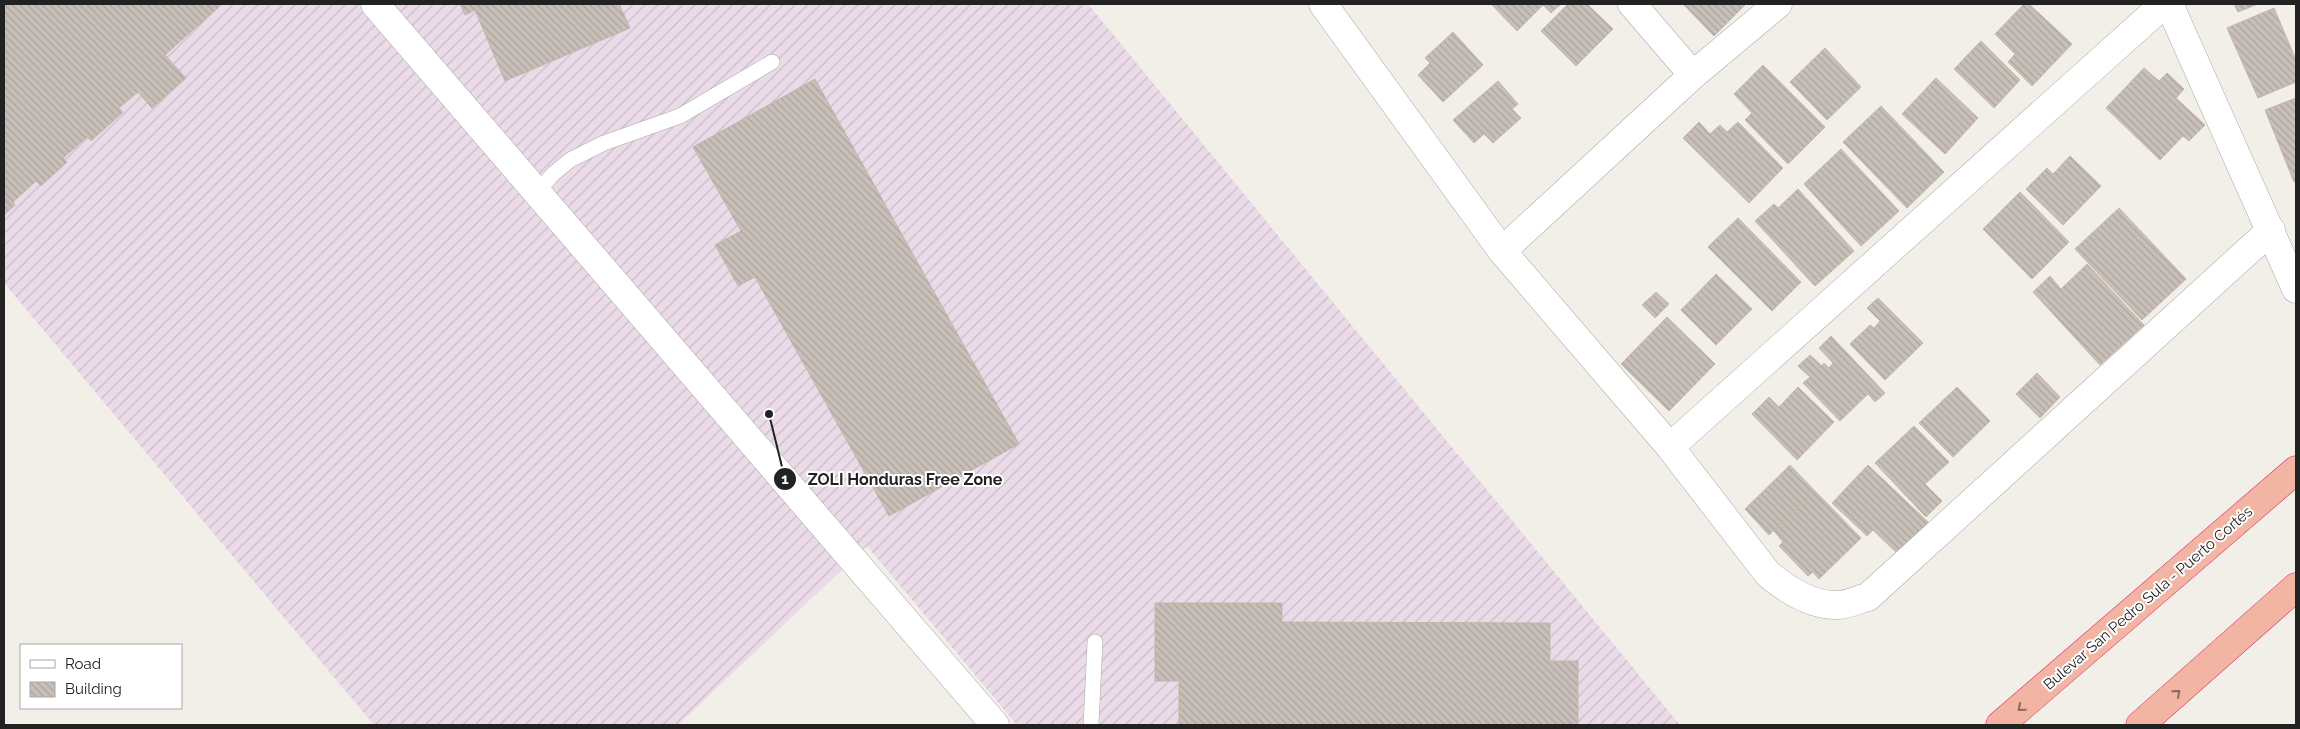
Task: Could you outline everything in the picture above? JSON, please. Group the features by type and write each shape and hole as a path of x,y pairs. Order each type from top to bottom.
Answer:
{"highway":[{"name":"Bulevar San Pedro Sula - Puerto Cortés","path":"2000,725 2296,470"},
{"path":"2147,723 2296,587"}],"street":[{"path":"375,4 995,725"},
{"path":"1323,4 1502,251 1670,447 1768,574 1786,588 1812,600 1838,605 1868,597 2271,230"},
{"path":"1632,4 1693,75"},
{"path":"1502,251 1693,75 1778,4"},
{"path":"1670,447 2164,4"},
{"path":"2170,4 2296,289"}],"lane":[{"path":"537,192 553,174 570,160 604,142 680,116 772,62"},
{"path":"1091,725 1095,642"}],"shaded area":[{"path":"4,4 1088,4 1680,725 1017,725 867,546 678,725 374,725 4,283"}],"building":[{"path":"4,4 222,4 165,55 186,78 152,108 138,92 119,108 123,112 91,141 87,137 63,158 67,162 41,186 36,181 13,202 15,205 4,215"},
{"path":"460,4 619,4 630,28 505,81 475,10 465,15"},
{"path":"1491,4 1561,4 1551,13 1543,5 1517,31"},
{"path":"1568,4 1587,4 1613,29 1576,66 1541,31"},
{"path":"1683,4 1746,4 1714,36"},
{"path":"2024,4 2029,4 2072,44 2032,86 2008,62 2015,54 1995,34"},
{"path":"2234,4 2258,4 2238,12"},
{"path":"2274,8 2296,60 2296,82 2258,98 2227,28"},
{"path":"1453,32 1483,65 1443,102 1418,75 1430,63 1425,58"},
{"path":"1981,41 2020,80 1994,108 1954,69"},
{"path":"1825,48 1861,87 1827,120 1790,82"},
{"path":"1763,65 1825,127 1788,164 1745,120 1752,113 1734,94"},
{"path":"2144,68 2159,81 2167,73 2184,89 2176,98 2205,125 2189,141 2183,136 2160,160 2106,108"},
{"path":"1936,78 1978,118 1945,154 1902,114"},
{"path":"815,79 1019,444 889,516 755,277 738,286 715,245 741,231 693,147"},
{"path":"1498,81 1518,104 1512,109 1521,118 1493,143 1484,134 1474,143 1453,120"},
{"path":"2296,98 2296,181 2294,182 2265,110"},
{"path":"1881,106 1944,172 1907,208 1843,142"},
{"path":"1699,122 1710,134 1720,125 1727,132 1738,122 1783,168 1749,203 1683,138"},
{"path":"1841,149 1899,211 1861,246 1804,184"},
{"path":"2070,156 2101,186 2063,225 2026,189 2047,168 2053,174"},
{"path":"1798,189 1854,251 1815,286 1755,221 1774,204 1778,208"},
{"path":"2020,192 2069,242 2032,279 1983,229"},
{"path":"2119,208 2186,279 2142,320 2075,249"},
{"path":"1738,218 1801,282 1772,311 1708,247"},
{"path":"2087,264 2144,325 2100,365 2033,292 2050,276 2061,289"},
{"path":"1716,274 1752,309 1716,345 1681,310"},
{"path":"1656,292 1669,304 1655,318 1642,305"},
{"path":"1878,298 1923,343 1885,380 1850,344 1870,325 1874,328 1880,321 1867,308"},
{"path":"1667,317 1715,364 1669,411 1621,364"},
{"path":"1831,336 1885,393 1875,402 1868,394 1840,421 1803,383 1810,377 1798,366 1810,355 1822,366 1824,363 1829,368 1833,363 1819,348"},
{"path":"2037,373 2060,397 2040,418 2016,394"},
{"path":"1798,387 1834,422 1797,460 1752,414 1769,397 1779,407"},
{"path":"1957,387 1990,421 1953,457 1919,423"},
{"path":"1914,426 1949,462 1925,484 1942,501 1926,517 1875,463"},
{"path":"1790,465 1815,491 1769,535 1745,509"},
{"path":"1868,465 1928,522 1898,554 1873,530 1867,536 1832,503"},
{"path":"1815,491 1861,538 1819,579 1813,572 1808,576 1779,546 1783,542 1774,531"},
{"path":"1155,603 1282,603 1282,622 1550,623 1550,661 1578,661 1578,725 1179,725 1179,681 1155,681"}],"place":[{"name":"ZOLI Honduras Free Zone","path":"769,414"}]}
